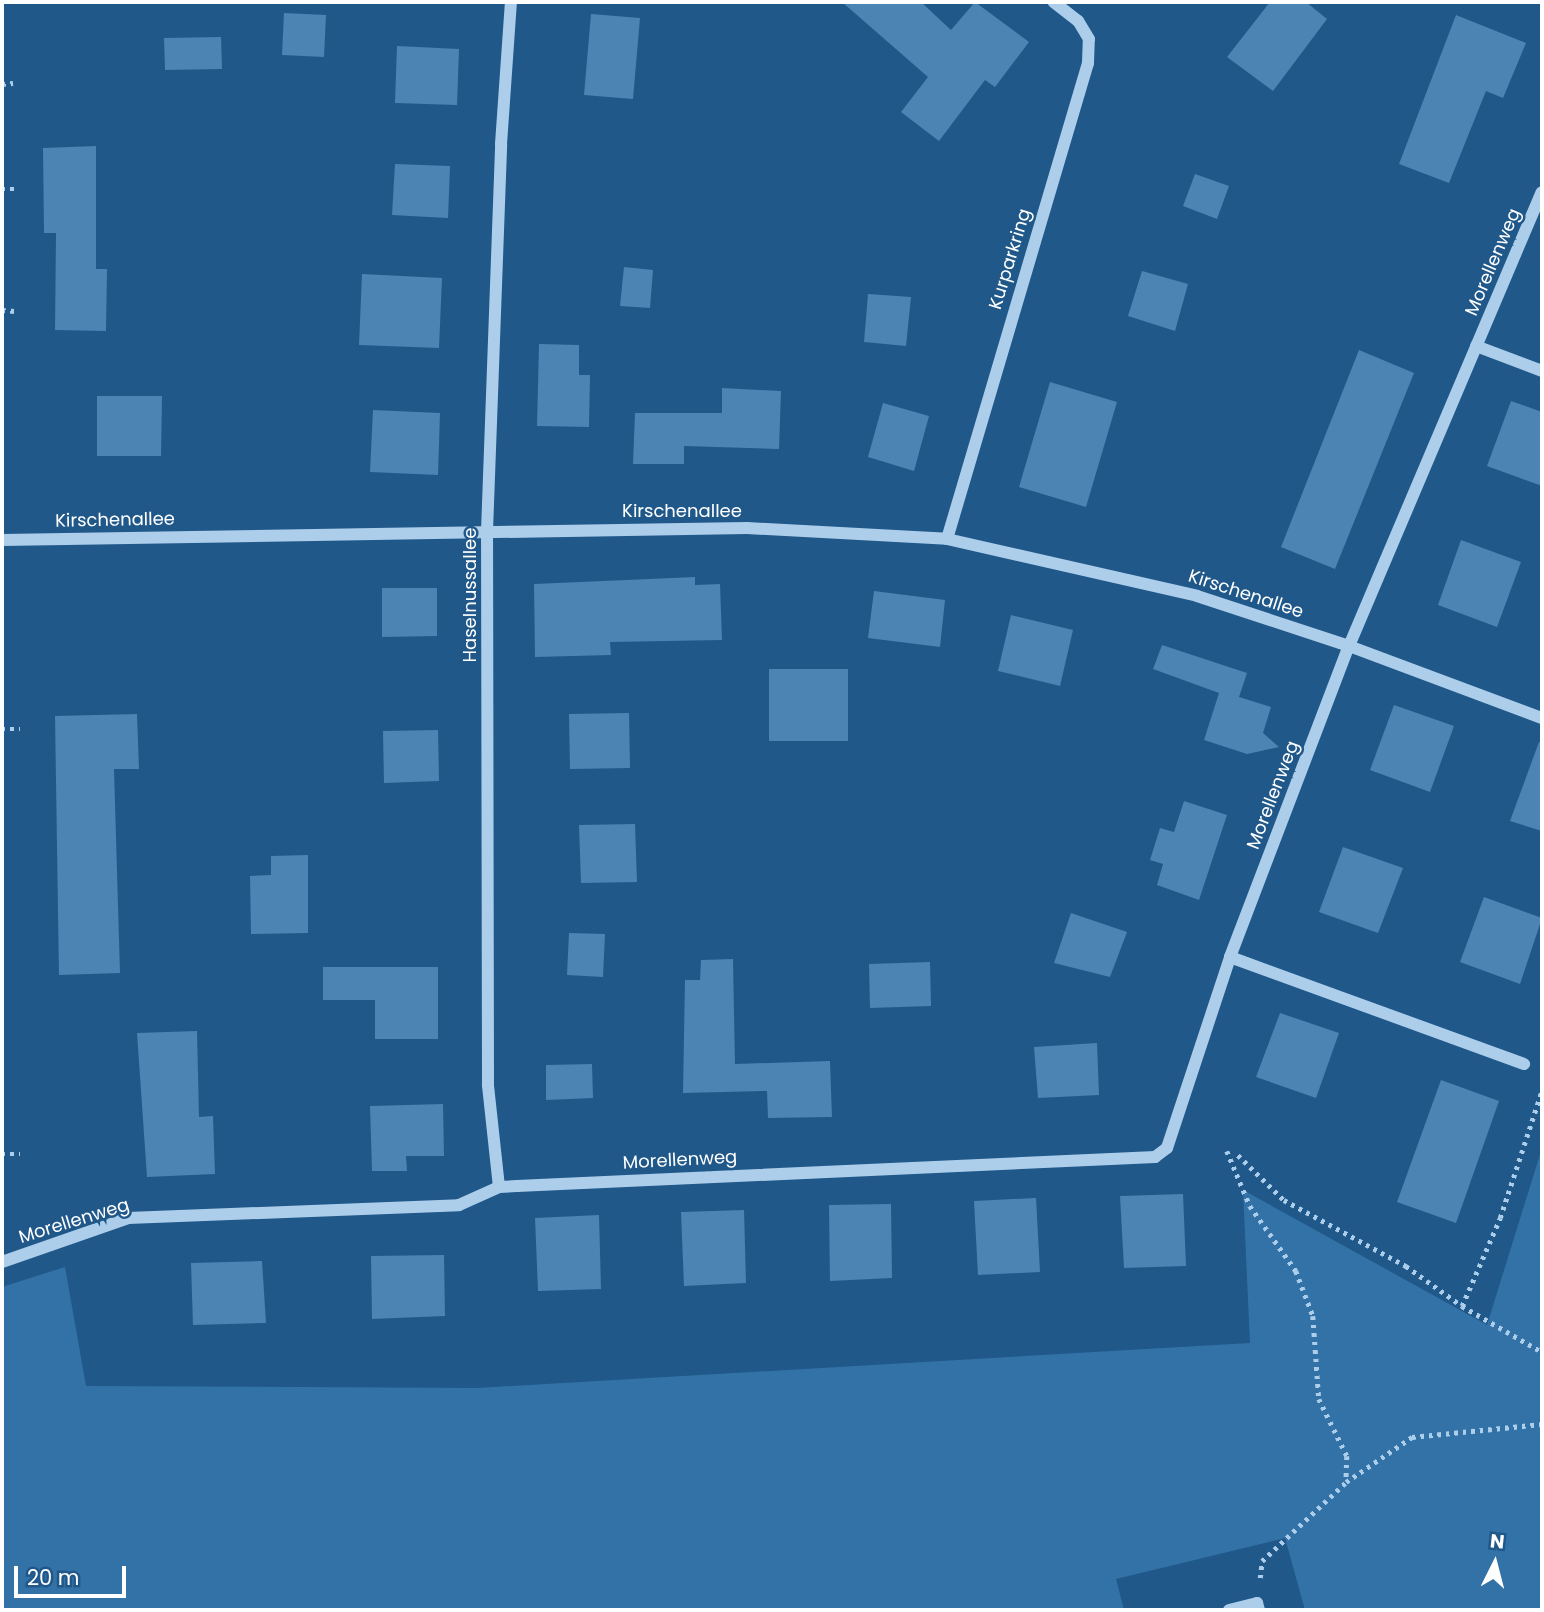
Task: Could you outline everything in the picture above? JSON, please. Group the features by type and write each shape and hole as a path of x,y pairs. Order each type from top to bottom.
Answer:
{"street":[{"name":"Haselnussallee","path":"499,1187 488,1085 487,531 501,144 511,2"},
{"name":"Kurparkring","path":"947,539 1088,63 1089,39 1078,21 1054,2"},
{"name":"Morellenweg","path":"2,1262 128,1218 459,1205 499,1187 1155,1157 1167,1148 1230,957 1349,646 1542,192"},
{"path":"1476,346 1542,371"},
{"name":"Kirschenallee","path":"2,540 747,528 947,539 1197,596 1349,646"},
{"path":"1349,646 1542,718"},
{"path":"1230,957 1524,1064"},
{"path":"1229,1610 1258,1607"}],"path":[{"path":"2,84 13,83"},
{"path":"2,189 14,189"},
{"path":"2,310 15,311"},
{"path":"2,729 20,729"},
{"path":"1462,1306 1500,1218 1542,1090"},
{"path":"1227,1151 1250,1206 1296,1271 1313,1316 1319,1399 1347,1456 1346,1482"},
{"path":"2,1154 20,1154"},
{"path":"1238,1155 1284,1200 1406,1266 1462,1306 1542,1352"},
{"path":"1258,1607 1262,1561 1346,1482 1412,1437 1542,1424"}],"shaded area":[{"path":"1542,1148 1542,1610 1305,1610 1285,1538 1116,1579 1124,1610 2,1610 2,1287 65,1267 86,1386 477,1388 1250,1343 1243,1190 1487,1325"}],"building":[{"path":"842,2 921,2 951,30 975,2 1029,42 995,87 985,80 939,141 901,112 928,77"},
{"path":"1270,2 1306,2 1327,19 1273,91 1227,57"},
{"path":"284,13 326,15 324,57 282,55"},
{"path":"591,14 640,18 633,99 584,95"},
{"path":"1456,15 1526,43 1503,98 1486,91 1449,183 1399,164"},
{"path":"221,37 222,69 165,70 164,38"},
{"path":"397,46 459,49 457,105 395,103"},
{"path":"96,146 96,269 107,269 106,331 55,330 56,233 44,233 43,148"},
{"path":"395,164 450,166 448,218 392,215"},
{"path":"1195,174 1229,186 1217,219 1183,206"},
{"path":"624,267 653,270 650,308 620,306"},
{"path":"1142,271 1188,284 1175,331 1128,316"},
{"path":"362,274 442,278 439,348 359,345"},
{"path":"868,294 911,297 906,346 864,342"},
{"path":"539,344 579,345 579,375 590,375 589,427 537,426"},
{"path":"1359,350 1414,373 1335,569 1281,547"},
{"path":"1050,382 1117,402 1086,507 1019,487"},
{"path":"722,388 781,391 779,449 684,446 684,464 633,464 635,413 722,413"},
{"path":"97,396 162,396 161,456 97,456"},
{"path":"1511,401 1542,412 1542,486 1487,466"},
{"path":"883,403 929,416 914,471 868,457"},
{"path":"373,410 440,413 438,475 370,472"},
{"path":"1461,540 1521,562 1497,627 1438,605"},
{"path":"695,577 695,585 720,584 722,640 610,642 611,655 535,657 534,584"},
{"path":"382,588 437,588 437,636 382,637"},
{"path":"874,591 945,600 940,647 868,638"},
{"path":"1011,615 1073,630 1060,686 998,671"},
{"path":"1162,645 1247,673 1239,697 1271,707 1263,733 1279,747 1247,754 1204,740 1219,693 1153,669"},
{"path":"769,669 848,669 848,741 769,741"},
{"path":"1394,705 1454,726 1430,792 1370,770"},
{"path":"629,713 630,768 570,769 569,714"},
{"path":"137,714 139,769 114,769 120,973 59,975 55,716"},
{"path":"438,730 439,781 384,783 383,731"},
{"path":"1539,742 1542,743 1542,831 1510,821"},
{"path":"1184,801 1227,815 1199,900 1157,885 1163,864 1150,860 1160,828 1174,832"},
{"path":"635,824 637,882 581,883 579,825"},
{"path":"1343,847 1403,868 1378,933 1319,912"},
{"path":"308,855 308,933 251,934 250,876 271,875 271,856"},
{"path":"1484,897 1542,918 1520,984 1460,962"},
{"path":"1071,913 1127,932 1110,977 1054,963"},
{"path":"569,933 605,934 603,977 567,975"},
{"path":"733,959 735,1064 830,1061 832,1117 768,1118 767,1091 683,1093 685,980 700,980 701,960"},
{"path":"930,962 931,1006 870,1008 869,964"},
{"path":"323,967 438,967 438,1039 375,1039 375,1000 323,1000"},
{"path":"1280,1013 1339,1033 1316,1098 1256,1077"},
{"path":"197,1031 199,1117 213,1116 215,1174 147,1177 137,1033"},
{"path":"1097,1043 1099,1095 1038,1098 1034,1047"},
{"path":"592,1064 593,1098 546,1100 546,1065"},
{"path":"1441,1080 1499,1101 1456,1223 1397,1202"},
{"path":"443,1104 444,1156 406,1156 407,1171 372,1171 370,1106"},
{"path":"1183,1194 1186,1266 1124,1268 1120,1196"},
{"path":"1036,1198 1040,1272 978,1275 974,1201"},
{"path":"891,1204 892,1278 830,1281 829,1205"},
{"path":"744,1210 746,1283 684,1286 681,1212"},
{"path":"599,1215 601,1289 538,1291 535,1218"},
{"path":"444,1255 445,1316 372,1319 371,1256"},
{"path":"262,1261 266,1323 193,1325 191,1263"}]}
